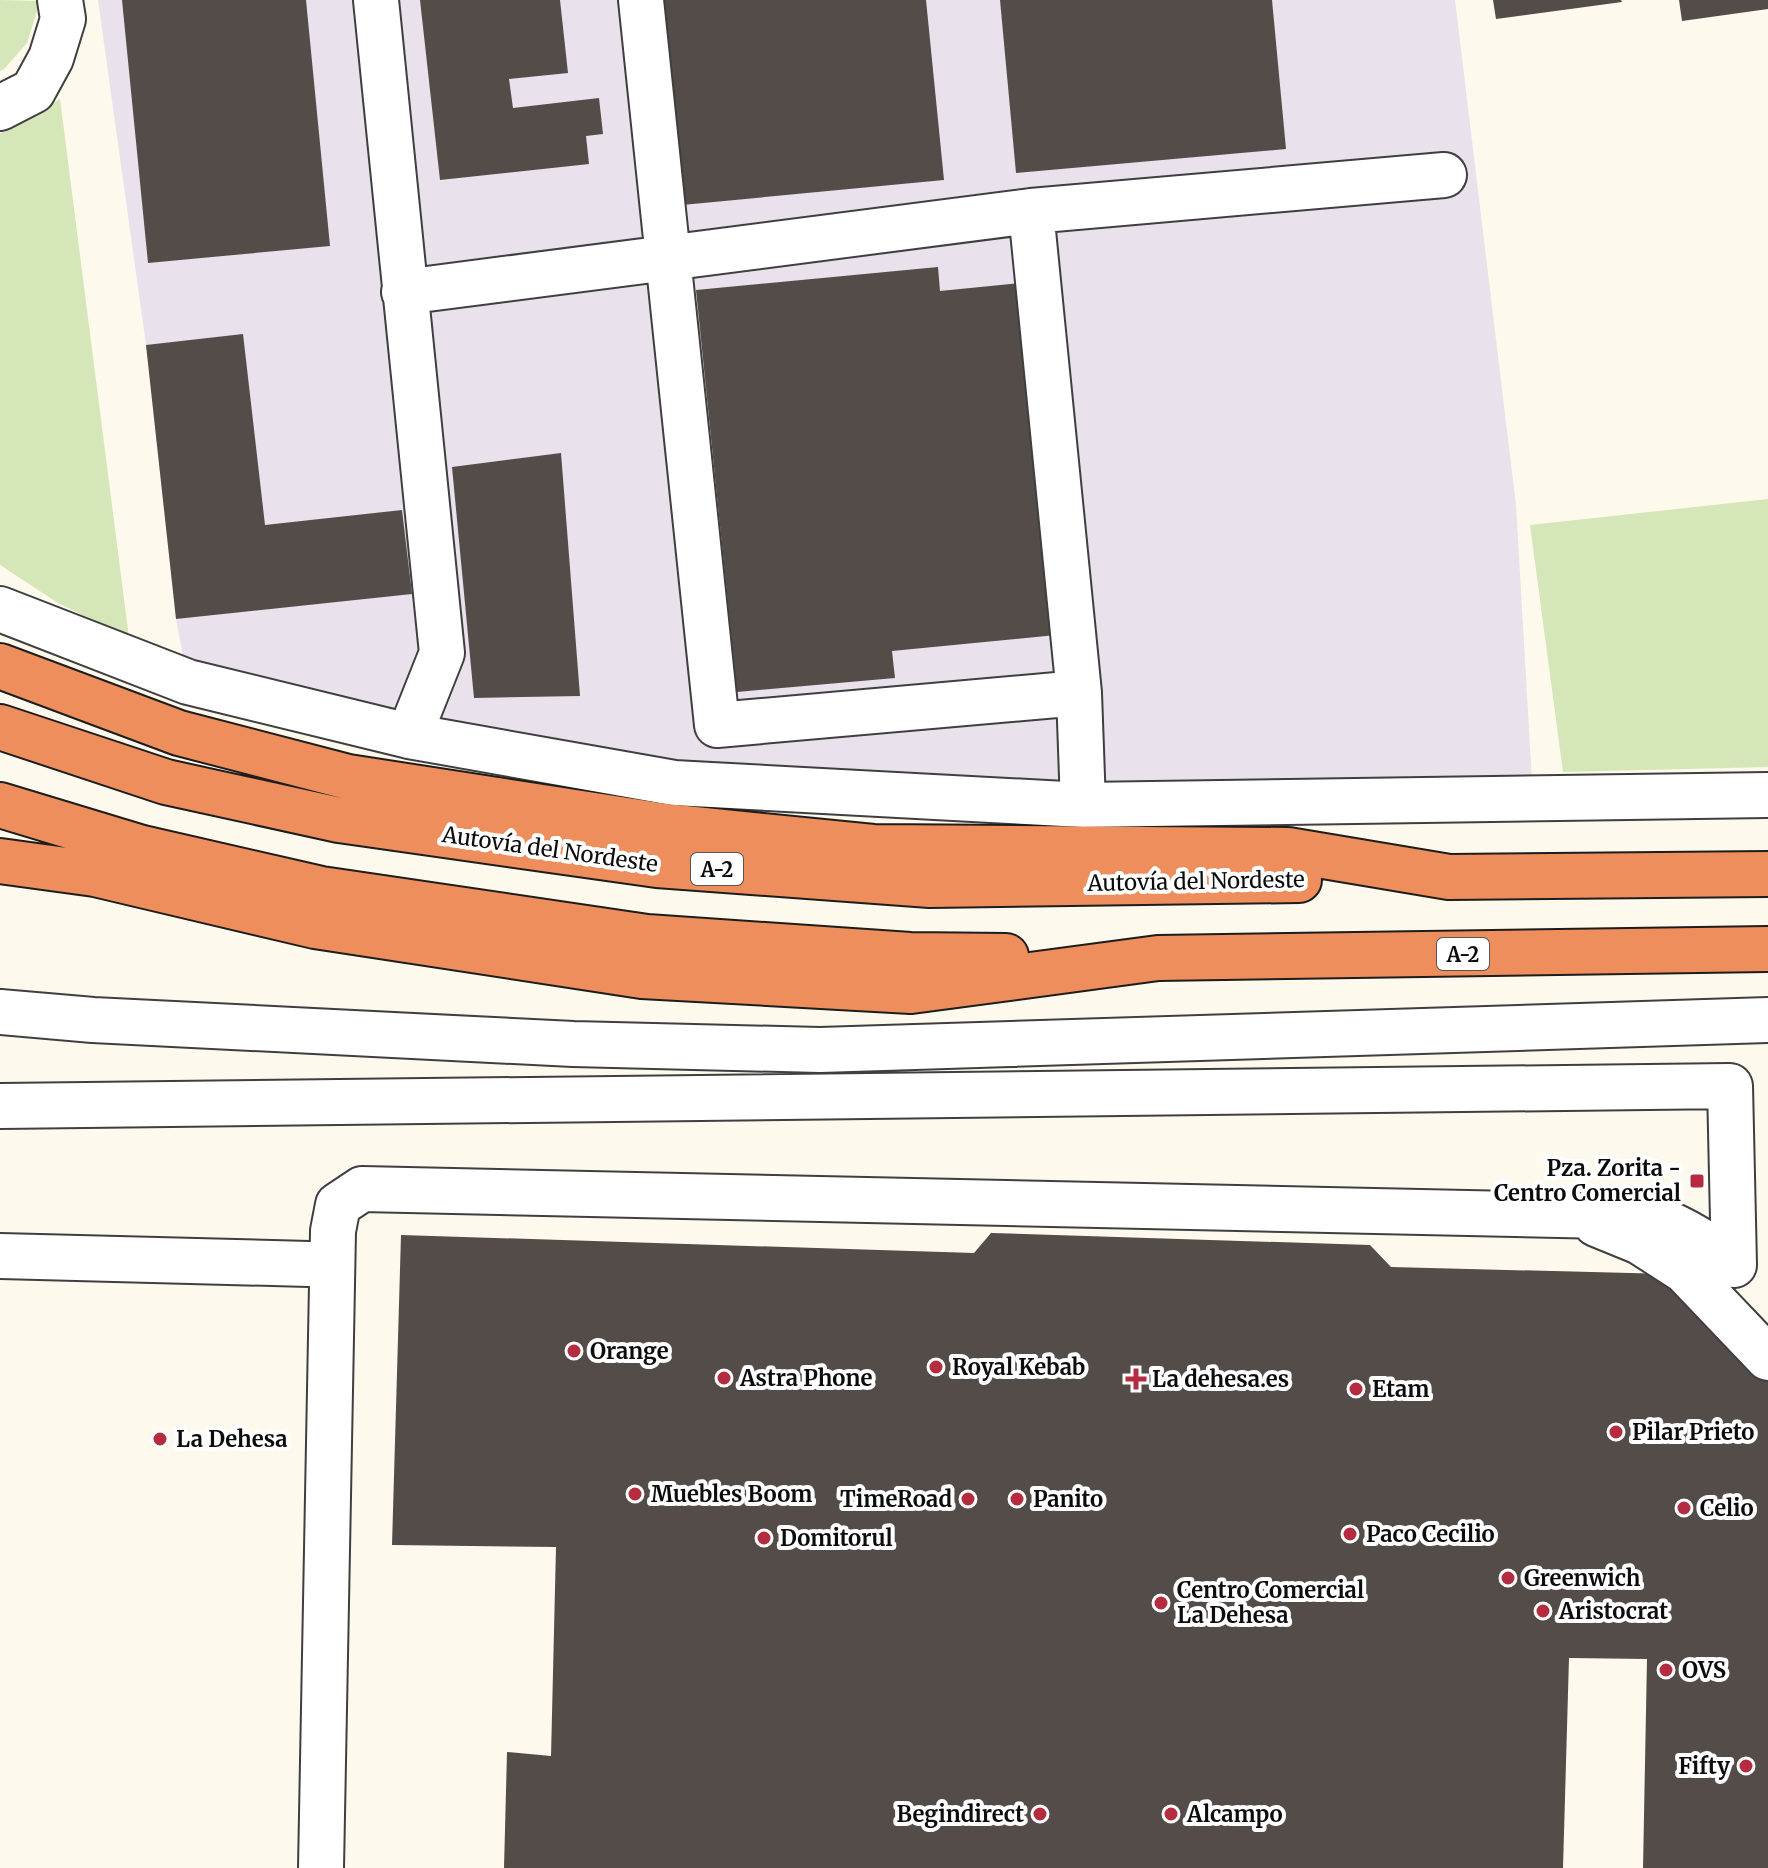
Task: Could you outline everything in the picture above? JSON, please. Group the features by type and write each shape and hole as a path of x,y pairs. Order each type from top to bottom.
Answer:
{"highway":[{"path":"0,666 179,733 348,777 665,826 873,847 1288,850 1449,877"},
{"name":"Autovía del Nordeste","path":"0,727 166,782 339,820 657,865 930,885 1449,877"},
{"name":"A-2","path":"0,805 142,848 321,889 647,937 910,955 1158,958 1768,949"},
{"path":"0,861 95,874 315,926 642,976 911,991 1158,958"},
{"name":"A-2","path":"1449,877 1768,874"}],"street":[{"path":"0,108 33,91 51,58 63,19 60,0"},
{"path":"376,0 442,653 409,736"},
{"path":"641,0 717,725 1079,693"},
{"path":"404,292 1031,211 1444,175"},
{"path":"1031,211 1079,693 1083,805"},
{"path":"0,609 188,682 409,736 674,783 1083,805 1768,795"},
{"path":"1533,798 1768,767"},
{"path":"0,1012 93,1020 573,1044 820,1050 1768,1020"},
{"path":"0,1106 1730,1086 1734,1265 1708,1242 1681,1227 1653,1217 362,1189 338,1205 333,1231 321,1868"},
{"path":"1571,1215 1640,1242 1685,1271 1768,1358"},
{"path":"0,1256 309,1264"}],"shaded area":[{"path":"98,0 1455,0 1516,505 1533,798 674,783 188,682 176,619 146,345"}],"green space":[{"path":"0,0 40,1 27,43 0,71"},
{"path":"60,99 129,638 58,603 0,565 0,133"},
{"path":"1768,499 1768,767 1563,772 1530,525"}],"building":[{"path":"122,0 306,0 330,246 148,263"},
{"path":"420,0 560,0 568,73 509,79 513,108 599,98 603,134 586,136 589,164 440,180"},
{"path":"661,0 926,0 944,180 682,205"},
{"path":"1000,0 1272,0 1286,149 1016,173"},
{"path":"1493,0 1621,0 1622,2 1496,19"},
{"path":"1679,0 1768,0 1768,9 1682,21"},
{"path":"938,267 940,291 1021,283 1056,635 892,651 895,678 737,692 696,290"},
{"path":"243,334 265,525 402,510 412,594 176,619 146,345"},
{"path":"561,453 580,696 474,698 452,467"},
{"name":"Centro Comercial La Dehesa","path":"991,1233 1370,1245 1391,1267 1669,1274 1768,1381 1768,1868 1643,1868 1647,1659 1569,1658 1563,1868 504,1868 507,1752 551,1756 556,1547 392,1545 401,1235 974,1253"}],"place":[{"name":"Pza. Zorita - Centro Comercial","path":"1697,1181"},
{"name":"Orange","path":"574,1351"},
{"name":"Royal Kebab","path":"936,1367"},
{"name":"Astra Phone","path":"724,1378"},
{"name":"La dehesa.es","path":"1136,1379"},
{"name":"Etam","path":"1356,1389"},
{"name":"Pilar Prieto","path":"1616,1432"},
{"name":"La Dehesa","path":"160,1439"},
{"name":"Muebles Boom","path":"635,1494"},
{"name":"TimeRoad","path":"968,1499"},
{"name":"Panito","path":"1017,1499"},
{"name":"Celio","path":"1684,1508"},
{"name":"Paco Cecilio","path":"1350,1534"},
{"name":"Domitorul","path":"764,1538"},
{"name":"Greenwich","path":"1508,1578"},
{"name":"Centro Comercial La Dehesa","path":"1161,1603"},
{"name":"Aristocrat","path":"1543,1611"},
{"name":"OVS","path":"1666,1670"},
{"name":"Fifty","path":"1746,1766"},
{"name":"Begindirect","path":"1040,1814"},
{"name":"Alcampo","path":"1171,1814"}]}
